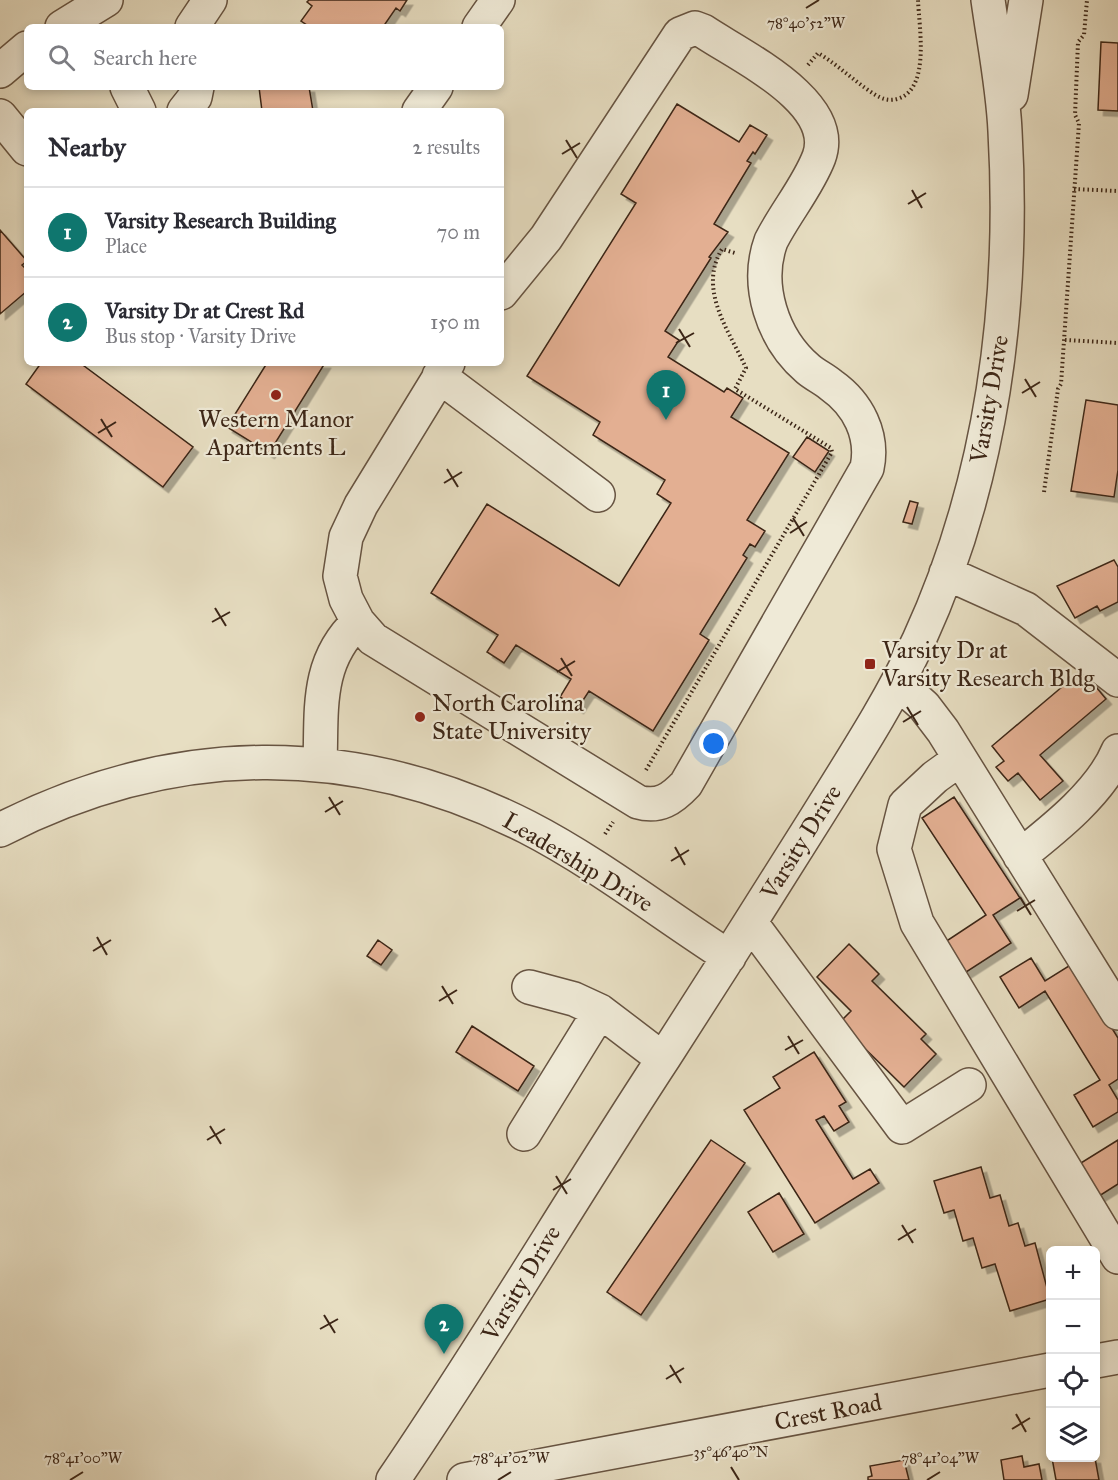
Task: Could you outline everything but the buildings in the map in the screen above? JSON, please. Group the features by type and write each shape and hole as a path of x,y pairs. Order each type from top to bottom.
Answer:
{"street":[{"path":"67,24 105,0"},
{"path":"194,24 210,0"},
{"path":"481,24 498,0"},
{"name":"Varsity Drive","path":"393,1480 465,1375 552,1232 751,923 898,683 946,573 980,460 1001,338 1005,283 1005,129 988,0"},
{"name":"Varsity Drive","path":"1005,129 1026,0"},
{"path":"504,289 546,238 680,34 695,28 703,31 790,89 814,114 821,144 814,167 771,241 764,269 764,280 771,312 785,343 808,369 844,396 867,431 870,445 867,468 686,784 669,800 650,806 629,797 374,639 358,622 346,599 340,576 345,537 361,505 443,370 597,495"},
{"path":"0,71 24,51"},
{"path":"186,108 195,97 196,90"},
{"path":"421,108 434,90"},
{"path":"0,116 24,145"},
{"path":"946,573 1026,609 1118,680"},
{"path":"320,765 322,703 328,663 346,634 358,622"},
{"path":"898,683 924,706 960,759 1118,1014"},
{"path":"1020,856 1060,824 1111,767 1118,751"},
{"path":"960,759 935,777 905,805 894,849 917,923 1118,1257"},
{"name":"Leadership Drive","path":"0,830 72,797 112,783 155,773 215,764 320,765 390,777 466,799 557,843 729,957"},
{"path":"751,923 902,1127 969,1085"},
{"path":"529,987 574,999 600,1011 663,1059"},
{"path":"524,1134 600,1011"},
{"path":"1100,1360 1118,1357"},
{"name":"Crest Road","path":"464,1480 1046,1371"}],"path":[{"path":"790,89 818,53 835,63 874,94 891,100 901,98 917,82 920,62 918,0"},
{"path":"1044,492 1061,384 1065,340 1079,123 1075,115 1078,42 1084,35 1087,0"},
{"path":"1074,189 1118,191"},
{"path":"605,834 740,613 800,503 832,452 831,448 735,389 746,368 718,314 714,270 719,252 726,248 764,269"},
{"path":"1065,340 1118,343"}],"place":[{"name":"Western Manor Apartments L","path":"276,395"},
{"name":"Varsity Research Building","path":"666,420"},
{"name":"Varsity Dr at Varsity Research Bldg","path":"870,664"},
{"name":"North Carolina State University","path":"420,717"},
{"name":"Varsity Dr at Crest Rd","path":"444,1354"}]}
